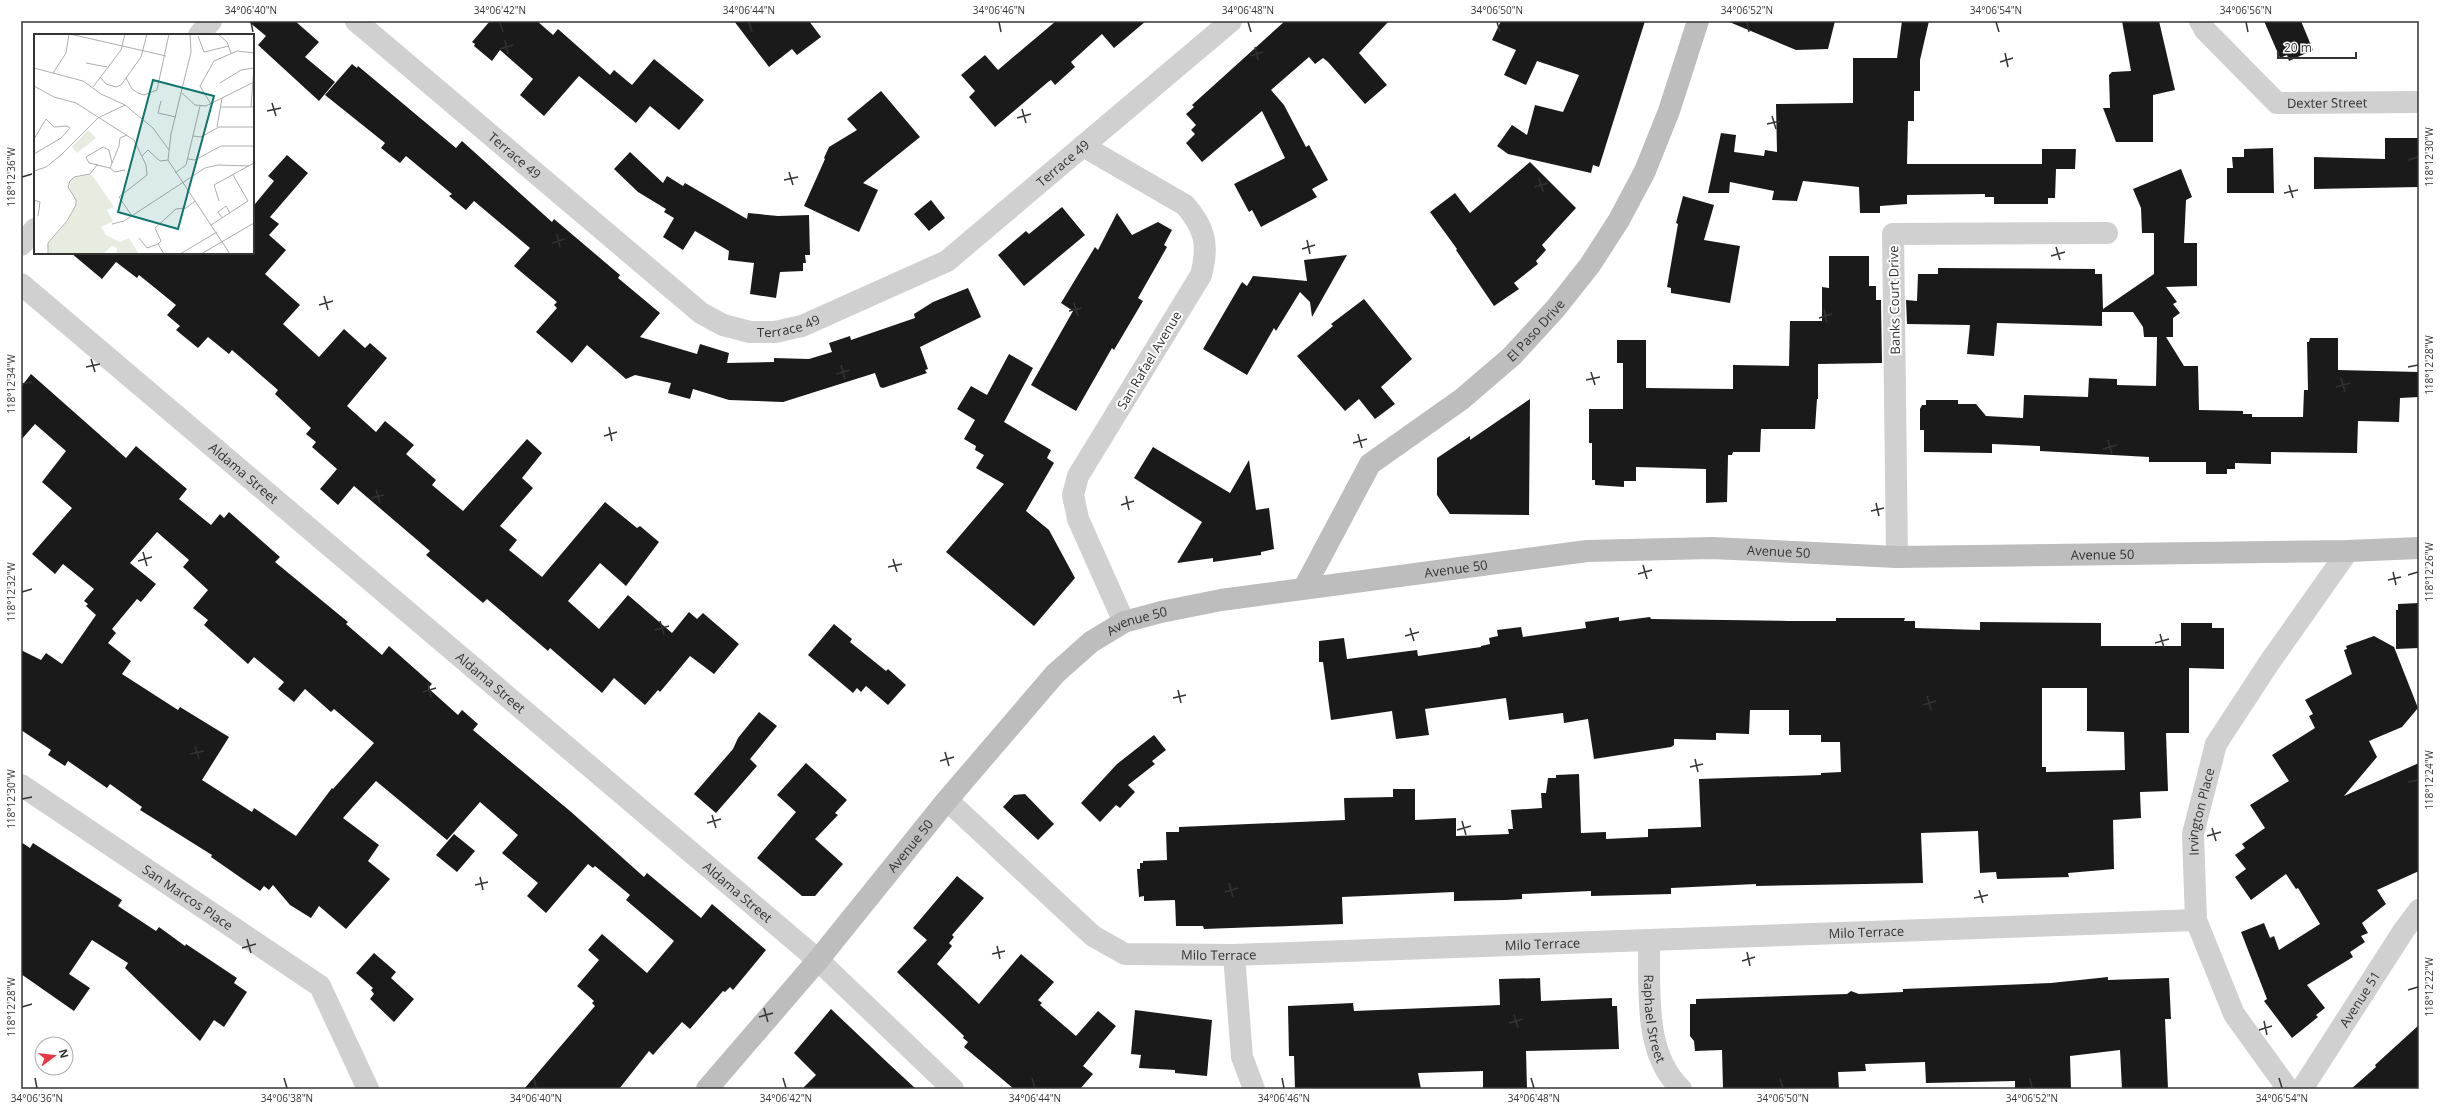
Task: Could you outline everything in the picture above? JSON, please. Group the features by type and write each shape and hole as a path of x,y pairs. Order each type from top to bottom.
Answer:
{"street":[{"path":"200,34 211,21"},
{"name":"Terrace 49","path":"356,21 701,313 723,325 750,332 775,332 802,326 946,261 1231,21"},
{"name":"El Paso Drive","path":"1304,588 1370,464 1462,399 1512,356 1556,308 1590,265 1619,220 1645,171 1669,110 1698,21"},
{"name":"Dexter Street","path":"2200,21 2205,30 2277,103 2419,102"},
{"name":"San Rafael Avenue","path":"1083,146 1185,205 1197,219 1205,237 1206,258 1201,275 1078,476 1073,495 1078,519 1124,622"},
{"path":"21,245 34,230"},
{"name":"Banks Court Drive","path":"1897,557 1893,234 2107,233"},
{"name":"Aldama Street","path":"21,284 818,960 953,1089"},
{"name":"Avenue 50","path":"707,1089 818,960 947,800 1055,674 1091,642 1124,622 1161,612 1221,600 1587,551 1712,548 1897,557 2348,551 2419,548"},
{"name":"Irvington Place","path":"2288,1089 2234,1014 2196,920 2193,834 2216,744 2269,663 2348,551"},
{"name":"San Marcos Place","path":"21,785 320,986 368,1089"},
{"name":"Milo Terrace","path":"947,800 1092,936 1125,954 1234,955 2196,920"},
{"name":"Avenue 51","path":"2302,1089 2404,930 2419,910"},
{"name":"Raphael Street","path":"1649,941 1650,1007 1654,1042 1662,1064 1674,1082 1681,1089"},
{"path":"1234,955 1242,1057 1254,1089"}],"building":[{"path":"248,21 295,21 319,42 305,57 335,82 319,101 258,45 266,36"},
{"path":"490,21 537,21 553,35 558,29 610,75 614,70 632,85 654,59 704,100 679,130 650,106 636,123 579,76 544,116 520,95 533,79 500,50 492,61 474,46 475,44 472,42"},
{"path":"734,21 809,21 821,37 797,55 792,49 769,67"},
{"path":"1056,21 1146,21 1114,48 1102,34 1071,62 1075,67 1055,85 1051,80 1048,82 995,127 969,97 975,91 961,75 985,55 998,70"},
{"path":"1285,21 1389,21 1359,53 1387,85 1365,104 1328,62 1323,58 1315,64 1309,57 1271,90 1284,105 1306,147 1309,145 1328,180 1312,189 1317,197 1261,227 1252,210 1249,212 1234,184 1285,158 1262,111 1202,162 1186,143 1195,134 1191,130 1196,125 1186,114 1194,107 1192,105"},
{"path":"1501,21 1645,21 1599,167 1593,165 1591,173 1508,154 1497,146 1512,125 1527,135 1535,105 1563,112 1579,75 1537,61 1526,85 1504,75 1516,50 1492,40"},
{"path":"1727,21 1835,21 1828,49 1796,50"},
{"path":"1902,21 1929,21 1920,60 1920,91 1914,91 1914,121 1908,121 1907,164 2042,164 2042,149 2076,149 2075,169 2056,169 2055,198 2048,198 2048,204 1994,204 1994,197 1985,197 1985,194 1907,195 1907,204 1880,206 1880,213 1860,213 1859,187 1803,181 1797,201 1772,200 1774,191 1730,182 1729,193 1708,193 1721,133 1736,135 1734,152 1764,156 1765,150 1777,152 1776,104 1853,103 1853,58 1897,58"},
{"path":"2122,21 2159,21 2175,90 2153,95 2153,142 2116,142 2103,108 2110,108 2109,75 2112,72 2131,71"},
{"path":"2264,21 2301,21 2313,50 2289,61 2287,55 2280,58"},
{"path":"352,64 357,68 358,66 456,148 462,141 552,222 554,219 620,275 618,278 660,313 640,337 697,354 700,344 729,353 727,363 774,362 774,358 809,359 832,352 829,343 850,336 851,340 915,318 914,314 933,302 968,288 981,317 920,347 928,369 925,370 927,373 883,388 880,387 875,373 783,402 729,400 693,389 690,399 668,393 671,383 635,375 626,379 587,345 572,363 536,332 557,308 554,305 557,302 514,266 530,248 474,201 466,210 449,196 452,194 406,156 400,163 381,148 385,143 325,95"},
{"path":"881,91 920,137 863,183 878,190 859,232 804,206 829,147 857,130 847,119"},
{"path":"2385,138 2419,138 2419,187 2314,189 2314,157 2385,159"},
{"path":"2273,148 2274,193 2227,193 2227,168 2233,168 2232,157 2244,157 2244,149"},
{"path":"630,152 663,183 667,176 683,186 685,183 747,219 748,213 778,216 809,215 810,255 805,255 806,263 803,263 803,271 780,272 776,298 750,294 754,263 728,260 729,251 695,231 683,250 663,237 674,218 664,212 666,209 638,192 614,169"},
{"path":"287,155 308,173 270,217 279,224 269,235 286,250 265,274 300,305 283,324 319,357 344,329 365,348 370,343 387,358 347,406 376,432 385,421 414,445 406,454 436,480 432,485 463,511 527,439 542,453 522,478 533,488 500,526 517,540 509,550 542,577 605,502 637,528 640,526 659,542 626,586 600,563 568,601 599,629 628,595 672,633 689,612 697,619 703,613 739,644 714,674 690,656 660,692 658,690 645,705 614,678 602,693 550,648 548,651 487,599 483,603 426,555 430,551 354,486 338,505 320,489 337,469 312,447 316,442 306,434 311,428 275,394 278,390 232,350 229,354 208,337 198,348 176,330 180,326 167,315 176,305 139,275 137,278 116,262 102,279 72,254 254,254 254,203 255,204 274,181 268,176"},
{"path":"1530,162 1576,208 1542,245 1546,250 1536,261 1538,264 1514,283 1519,289 1494,306 1456,250 1457,249 1430,212 1455,193 1470,213"},
{"path":"2181,169 2192,197 2186,200 2184,243 2197,243 2197,286 2166,287 2177,302 2173,304 2180,313 2173,318 2173,337 2166,337 2184,366 2198,366 2199,410 2243,411 2243,414 2252,414 2252,417 2303,417 2304,390 2308,390 2307,342 2309,342 2310,338 2338,338 2338,370 2419,372 2419,397 2400,398 2399,422 2358,421 2357,453 2271,452 2271,464 2235,463 2235,469 2227,469 2227,474 2206,474 2206,462 2149,462 2149,457 2040,451 2040,446 1992,444 1992,453 1924,452 1924,430 1920,430 1920,409 1922,405 1926,405 1926,400 1958,400 1958,404 1976,404 1986,416 2023,418 2024,395 2088,397 2089,378 2117,379 2117,385 2156,386 2157,337 2144,337 2143,327 2133,312 2102,312 2102,326 1997,323 1994,356 1967,354 1970,325 1907,324 1906,300 1917,301 1918,274 1938,274 1938,268 2095,269 2095,274 2102,274 2103,309 2154,274 2154,233 2142,233 2141,208 2133,189"},
{"path":"1683,196 1714,205 1704,240 1740,246 1730,303 1671,293 1671,288 1667,287 1678,224 1676,223"},
{"path":"931,200 945,218 929,231 914,214"},
{"path":"1062,207 1085,235 1024,286 998,255 1026,231 1029,234"},
{"path":"1117,213 1132,235 1158,222 1172,230 1164,245 1167,247 1138,298 1143,301 1114,350 1112,348 1076,411 1031,385 1073,311 1061,303 1095,247 1098,250"},
{"path":"1347,255 1312,317 1310,302 1300,292 1276,331 1274,328 1247,375 1203,349 1242,282 1247,286 1253,276 1307,281 1304,260"},
{"path":"1829,256 1869,256 1869,286 1876,286 1876,300 1881,300 1882,363 1818,364 1818,399 1815,429 1761,429 1760,452 1733,452 1732,455 1728,455 1727,502 1706,503 1706,469 1636,467 1636,481 1624,481 1624,487 1595,485 1595,480 1592,480 1592,443 1589,443 1589,409 1623,409 1623,363 1617,363 1617,340 1646,340 1646,388 1733,389 1733,365 1789,366 1790,321 1822,321 1822,287 1829,288"},
{"path":"1364,299 1412,359 1381,387 1395,404 1375,419 1359,399 1345,411 1297,356 1333,326 1331,324"},
{"path":"1009,354 1033,368 1004,422 1051,450 1047,458 1054,463 1026,511 1049,530 1075,578 1034,626 946,552 1004,484 976,468 984,455 975,450 976,446 964,439 975,420 957,409 971,386 987,395"},
{"path":"31,374 126,458 136,446 187,489 179,499 211,525 220,514 224,518 229,512 280,557 275,562 348,622 346,624 382,655 389,646 432,684 428,688 458,715 462,710 478,724 473,730 570,811 644,877 647,873 701,918 712,904 766,950 733,990 730,987 725,992 723,991 690,1029 682,1022 653,1055 649,1051 619,1089 524,1089 595,1006 592,1003 594,1001 577,986 599,960 588,950 602,934 647,973 674,941 626,900 630,895 595,866 593,868 588,864 546,913 527,896 538,883 502,853 518,835 480,802 447,840 376,781 343,818 379,845 368,861 390,879 346,929 319,906 311,918 290,905 273,885 269,890 264,886 260,891 211,857 212,855 140,810 142,807 110,784 107,788 68,761 65,766 48,755 51,750 21,730 21,650 41,660 46,653 62,664 96,615 86,606 88,604 84,601 94,589 63,564 55,574 32,554 72,508 42,482 66,451 35,424 21,440 21,387","holes":["157,532 189,560 183,567 208,590 193,608 208,620 204,625 248,664 254,657 284,682 278,689 294,702 305,689 331,712 334,709 374,743 333,789 332,788 296,836 254,808 252,812 202,780 229,737 180,707 178,710 122,674 131,661 108,643 116,633 112,629 137,599 141,602 156,584 130,563"]},
{"path":"1530,399 1529,515 1450,514 1437,495 1437,458 1470,436 1470,440"},
{"path":"1153,447 1230,493 1249,460 1256,510 1269,508 1274,549 1261,552 1261,555 1213,562 1213,558 1177,563 1202,522 1134,478"},
{"path":"2419,603 2419,648 2396,649 2396,610 2398,610 2398,604"},
{"path":"1619,617 1619,621 1650,617 1651,619 1789,621 1836,621 1836,618 1905,618 1904,621 1915,621 1915,628 1980,630 1980,622 2101,623 2101,646 2181,646 2181,623 2212,623 2212,628 2224,628 2224,669 2189,668 2189,733 2166,733 2168,791 2140,792 2141,818 2113,820 2114,869 2068,873 2069,877 1997,879 1996,872 1980,873 1978,831 1921,833 1923,883 1756,886 1756,884 1671,888 1671,894 1591,896 1591,891 1522,894 1522,899 1506,900 1454,901 1454,892 1342,897 1343,924 1204,929 1203,926 1176,926 1175,900 1144,901 1144,896 1139,897 1137,869 1140,869 1140,863 1143,863 1143,861 1167,860 1166,832 1179,832 1179,827 1345,820 1344,798 1393,797 1393,789 1415,789 1415,820 1456,818 1456,836 1509,834 1508,829 1513,829 1511,810 1542,808 1541,793 1546,793 1548,778 1556,778 1556,775 1579,774 1581,833 1606,832 1606,839 1648,837 1648,829 1701,827 1699,779 1821,775 1821,773 1841,772 1840,742 1821,742 1821,735 1789,735 1789,710 1750,710 1749,734 1716,733 1716,740 1674,739 1674,745 1671,747 1594,759 1588,719 1564,723 1563,713 1509,720 1506,698 1425,709 1429,735 1396,739 1392,711 1331,720 1323,662 1319,662 1319,641 1344,638 1347,659 1417,650 1418,656 1481,647 1490,644 1489,638 1498,636 1497,630 1521,627 1523,637 1586,628 1585,622","holes":["2042,688 2087,688 2087,731 2124,732 2125,770 2046,772 2046,767 2042,767"]},
{"path":"834,624 852,639 850,642 886,671 888,669 906,685 888,705 866,686 861,692 857,688 853,693 808,655"},
{"path":"2374,636 2394,647 2418,708 2402,727 2369,741 2377,757 2344,796 2419,763 2419,871 2377,890 2386,904 2362,923 2368,933 2361,936 2365,942 2350,952 2353,957 2307,985 2325,1008 2316,1015 2318,1017 2292,1038 2264,1001 2267,999 2241,932 2264,923 2270,938 2274,936 2279,950 2320,924 2298,888 2296,889 2286,874 2251,900 2235,877 2246,869 2235,855 2245,848 2242,844 2265,828 2250,805 2289,781 2272,755 2315,728 2309,716 2313,714 2305,700 2352,674 2344,650 2347,649 2346,646"},
{"path":"759,712 777,726 750,759 757,766 716,813 694,794 733,749 738,738"},
{"path":"1154,735 1166,750 1152,761 1155,764 1128,785 1135,792 1120,808 1116,805 1100,822 1081,803 1117,764"},
{"path":"806,763 847,800 835,813 838,815 815,839 843,864 815,896 802,896 757,858 796,812 777,795"},
{"path":"1025,794 1054,824 1038,840 1003,807 1014,795"},
{"path":"454,834 475,851 457,872 436,855"},
{"path":"21,842 30,848 33,843 122,900 118,906 156,931 159,927 185,946 186,944 237,978 234,983 247,992 224,1027 214,1020 200,1041 125,968 128,963 92,940 69,974 90,988 74,1011 21,974"},
{"path":"957,876 984,898 952,935 954,937 949,943 952,946 937,964 979,1004 1021,954 1054,982 1038,1000 1042,1003 1040,1005 1076,1036 1098,1011 1116,1026 1083,1066 1093,1074 1080,1089 1014,1089 964,1047 968,1042 963,1038 964,1036 897,972 927,940 913,928"},
{"path":"374,953 396,972 391,978 414,999 394,1022 370,999 374,994 371,990 373,988 356,973"},
{"path":"2108,977 2108,980 2169,978 2171,1019 2165,1019 2168,1089 2122,1089 2120,1050 2070,1056 2071,1089 2015,1089 2015,1081 1926,1083 1925,1062 1865,1064 1866,1071 1838,1072 1839,1089 1723,1089 1722,1050 1695,1051 1694,1041 1690,1036 1690,1004 1696,1004 1696,999 1847,994 1851,991 1859,994 1903,992 1903,989 2051,983"},
{"path":"1540,978 1541,1001 1612,998 1612,1006 1617,1006 1619,1049 1526,1051 1527,1089 1483,1089 1483,1071 1418,1073 1421,1089 1295,1089 1294,1056 1289,1056 1288,1006 1353,1003 1354,1011 1500,1005 1499,979"},
{"path":"831,1009 916,1089 802,1089 816,1075 794,1053"},
{"path":"1135,1010 1212,1020 1207,1076 1175,1073 1175,1070 1139,1068 1141,1055 1131,1054"},
{"path":"2419,1025 2419,1089 2351,1089 2376,1067 2375,1065"}]}
